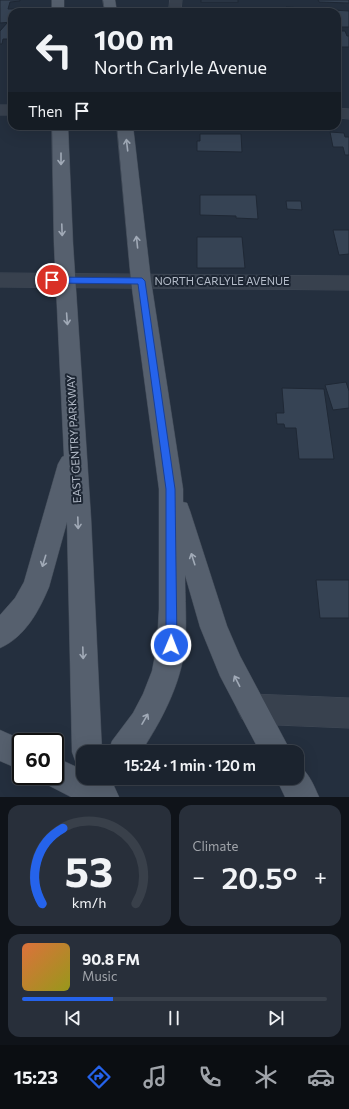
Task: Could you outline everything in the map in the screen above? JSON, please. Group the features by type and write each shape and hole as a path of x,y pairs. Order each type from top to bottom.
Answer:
{"main road":[{"name":"EAST GENTRY PARKWAY","path":"60,130 65,280 76,442 87,745"},
{"path":"125,130 142,281 170,489 171,645 166,671 154,703 129,745"},
{"path":"0,634 14,622 36,587 76,442"},
{"path":"170,489 214,627 230,666 272,745"},
{"path":"0,745 12,751"},
{"path":"64,776 91,789"},
{"path":"295,785 303,797"}],"street":[{"name":"NORTH CARLYLE AVENUE","path":"0,280 349,282"},
{"path":"252,709 349,713"}],"building":[{"path":"0,0 20,0 10,2 8,8 8,22 0,23"},
{"path":"201,0 238,0 238,2 201,2"},
{"path":"318,0 349,0 349,3 319,2"},
{"path":"341,10 349,11 349,27 341,27"},
{"path":"8,23 8,39 3,39 2,44 0,44 0,31"},
{"path":"341,31 345,31 347,36 349,36 349,47 341,47"},
{"path":"330,132 344,133 345,137 349,137 349,155 345,155 343,147 333,147"},
{"path":"200,134 241,134 242,152 197,151 197,141 200,141"},
{"path":"200,195 256,195 258,219 236,218 236,216 200,215"},
{"path":"286,201 301,201 302,210 287,209"},
{"path":"333,230 349,230 349,254 339,255"},
{"path":"197,237 242,237 245,268 197,268"},
{"path":"346,382 349,391 349,408 333,410 325,385"},
{"path":"282,388 324,389 334,459 299,459 296,428 285,428 284,424 277,424 276,413 284,413"},
{"path":"316,580 349,580 349,618 320,618"}],"route":[{"path":"52,280 142,281 170,489 172,609 171,645"}]}
